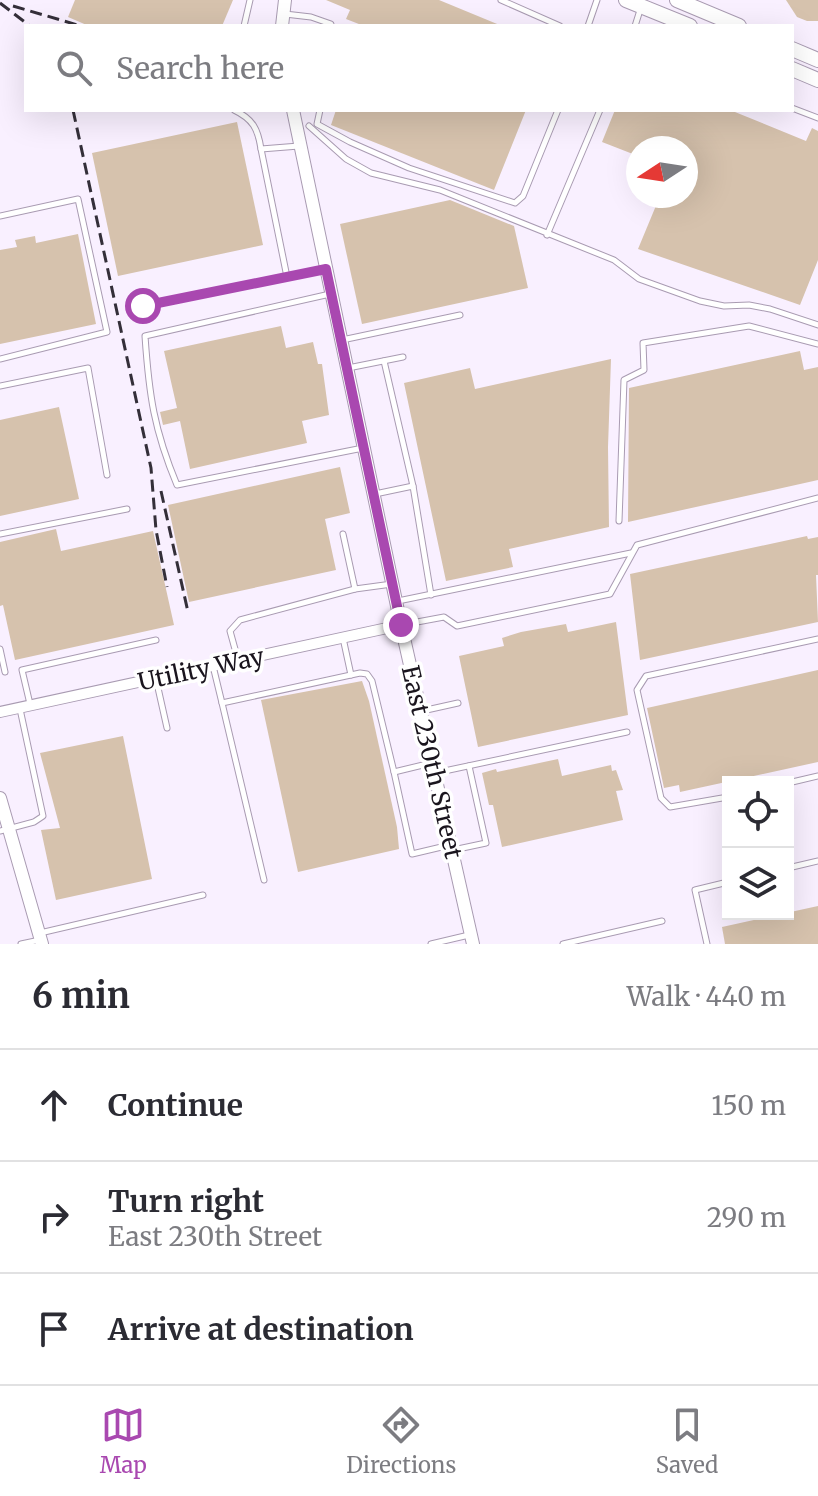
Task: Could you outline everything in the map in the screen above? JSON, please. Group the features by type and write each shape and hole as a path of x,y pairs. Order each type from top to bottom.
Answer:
{"main road":[{"path":"626,0 685,24"},
{"path":"677,0 734,24"},
{"path":"794,50 818,60"},
{"path":"794,70 818,80"}],"street":[{"path":"283,20 285,0"},
{"name":"East 230th Street","path":"294,116 396,602 472,939"},
{"name":"Utility Way","path":"0,712 401,625"},
{"path":"0,798 4,830 41,939"}],"lane":[{"path":"244,24 250,0"},
{"path":"501,0 555,24"},
{"path":"589,24 597,0"},
{"path":"636,24 642,7"},
{"path":"283,20 311,17 331,24"},
{"path":"794,109 818,118"},
{"path":"238,112 247,116 258,130 287,277"},
{"path":"317,124 320,112"},
{"path":"309,126 317,124 409,168 515,203 523,196 557,112"},
{"path":"547,235 599,112"},
{"path":"294,116 346,159 371,173 440,190 614,260 639,279 700,301 724,306 759,307 818,325"},
{"path":"261,149 300,146"},
{"path":"0,216 78,199 107,332 0,359"},
{"path":"143,306 326,269"},
{"path":"332,293 145,336 150,401 160,446 177,485 364,448"},
{"path":"341,340 460,315"},
{"path":"619,521 624,380 644,370 643,343 749,326 818,344"},
{"path":"347,368 403,357"},
{"path":"384,361 413,486 431,595"},
{"path":"0,386 88,368 107,475"},
{"path":"374,495 413,486"},
{"path":"401,625 444,617 457,626 610,594 637,545 818,498"},
{"path":"0,534 127,509"},
{"path":"343,534 355,589"},
{"path":"396,602 632,553"},
{"path":"238,660 230,631 240,620 355,589 393,583"},
{"path":"343,638 351,675"},
{"path":"722,798 670,807 661,798 637,690 646,676 818,639"},
{"path":"4,830 34,822 43,816 22,670 156,640"},
{"path":"0,649 5,672"},
{"path":"213,666 264,880"},
{"path":"222,703 367,674 372,681 412,854 486,843 469,766"},
{"path":"156,678 167,728"},
{"path":"421,711 458,703"},
{"path":"394,772 469,766 627,732"},
{"path":"794,782 818,776"},
{"path":"794,867 818,861"},
{"path":"707,944 695,890 722,883"},
{"path":"21,944 203,895"},
{"path":"563,944 662,921"},
{"path":"431,944 472,939"}],"building":[{"path":"75,0 233,0 223,24 84,24 68,17"},
{"path":"326,0 439,0 497,24 359,24 346,19 350,10"},
{"path":"786,0 818,0 818,21 797,17"},
{"path":"335,112 525,112 494,190 331,125"},
{"path":"614,112 735,112 806,141 812,128 818,131 818,260 800,305 638,249 655,208 698,208 698,136 626,136 626,151 602,142"},
{"path":"237,122 263,245 118,276 92,153"},
{"path":"450,200 514,226 528,288 362,324 340,224"},
{"path":"78,234 96,324 0,344 0,250 17,247 15,240 35,236 36,243"},
{"path":"281,326 286,348 313,342 318,364 322,364 329,415 302,421 307,443 190,469 180,421 163,425 160,412 177,408 164,351"},
{"path":"800,351 804,370 818,367 818,480 628,522 629,388"},
{"path":"611,359 609,527 509,549 513,567 446,581 404,383 470,368 475,389"},
{"path":"59,407 79,499 0,516 0,420"},
{"path":"340,467 350,513 325,519 336,570 189,602 168,505"},
{"path":"56,529 61,551 153,531 174,625 15,660 3,605 0,606 0,542"},
{"path":"807,536 808,539 818,537 818,622 640,660 630,574"},
{"path":"616,622 628,715 478,747 459,656 504,646 502,638 521,632 566,624 568,632"},
{"path":"818,670 818,762 754,776 722,776 722,783 680,792 679,785 664,788 647,708"},
{"path":"362,681 397,827 399,849 298,872 261,700"},
{"path":"123,736 152,879 56,900 41,830 60,828 40,753"},
{"path":"558,759 562,776 611,765 623,790 616,791 623,820 502,847 482,773"},
{"path":"818,906 818,944 725,944 722,927 754,920 794,920 794,911"}],"railway":[{"path":"0,3 27,24"},
{"path":"13,6 74,24"},
{"path":"73,112 151,468 156,530 167,587"},
{"path":"161,491 188,612"}],"route":[{"path":"143,306 326,269 401,625"}]}
